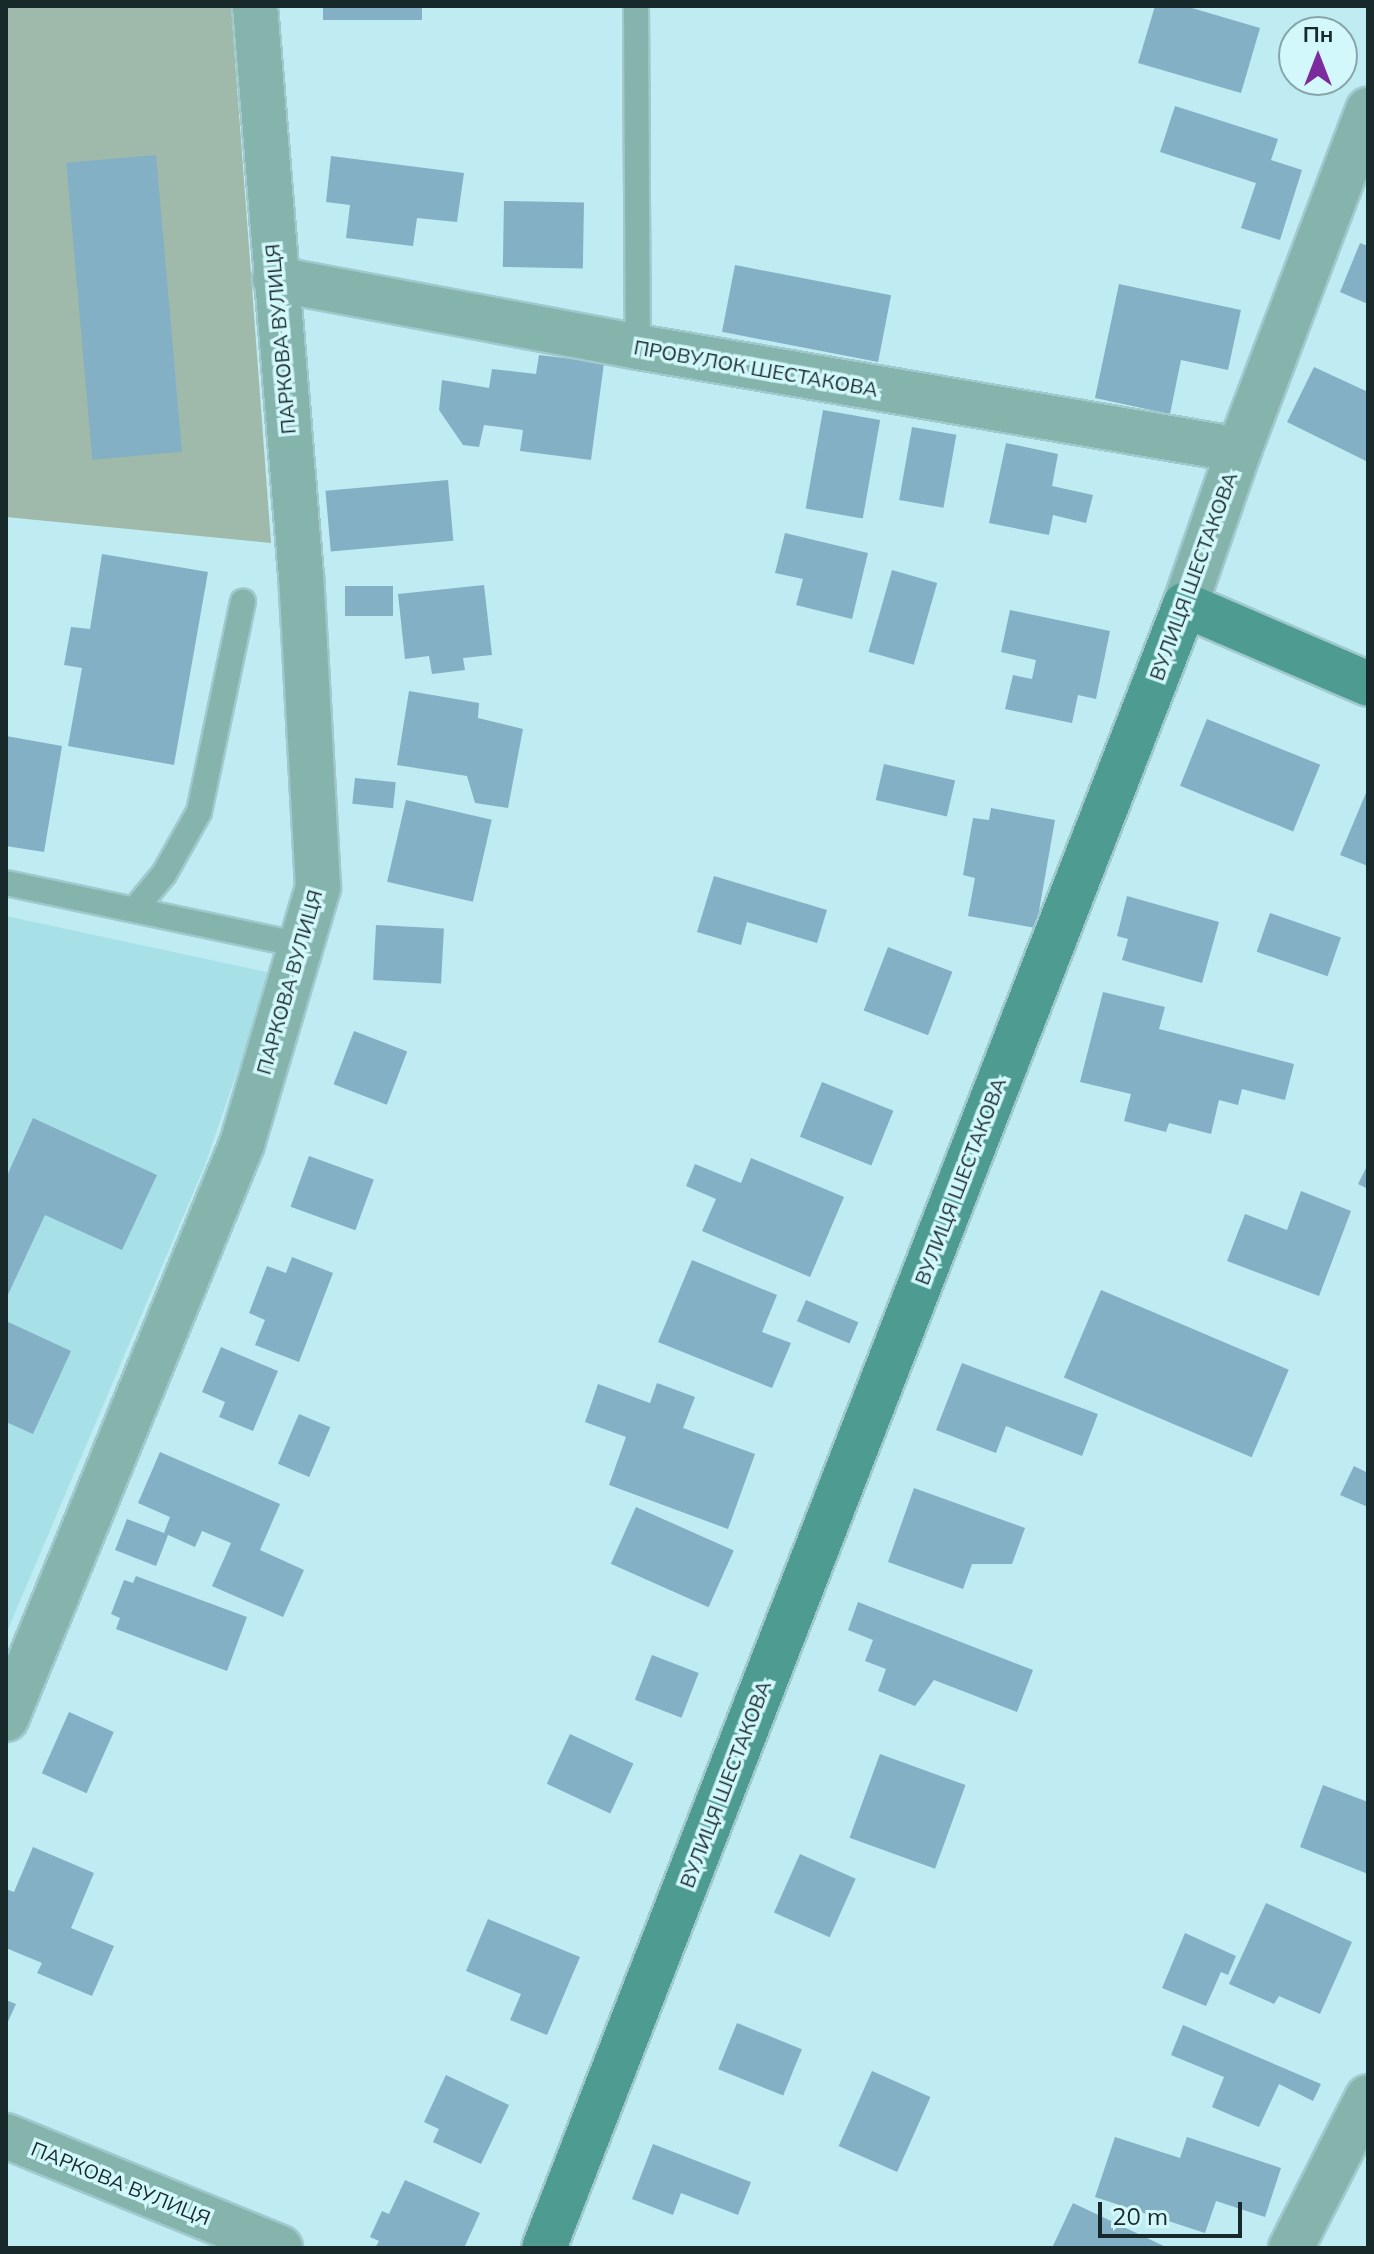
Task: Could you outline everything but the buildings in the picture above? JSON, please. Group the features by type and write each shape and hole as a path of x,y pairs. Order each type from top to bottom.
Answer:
{"street":[{"name":"ПАРКОВА ВУЛИЦЯ","path":"6,1719 242,1144 318,887 301,576 255,6"},
{"name":"ВУЛИЦЯ ШЕСТАКОВА","path":"544,2248 1185,605 1239,450 1368,110"},
{"name":"ПРОВУЛОК ШЕСТАКОВА","path":"275,279 638,347 1239,450"},
{"path":"1185,605 1368,684"},
{"path":"1291,2248 1368,2097"},
{"name":"ПАРКОВА ВУЛИЦЯ","path":"6,2136 280,2248"}],"lane":[{"path":"636,6 638,347"},
{"path":"135,909 164,874 199,812 243,602"},
{"path":"6,883 301,945"}],"shaded area":[{"path":"6,916 271,973 205,1165 6,1634"}],"green space":[{"path":"6,6 231,6 271,543 6,517"}]}
